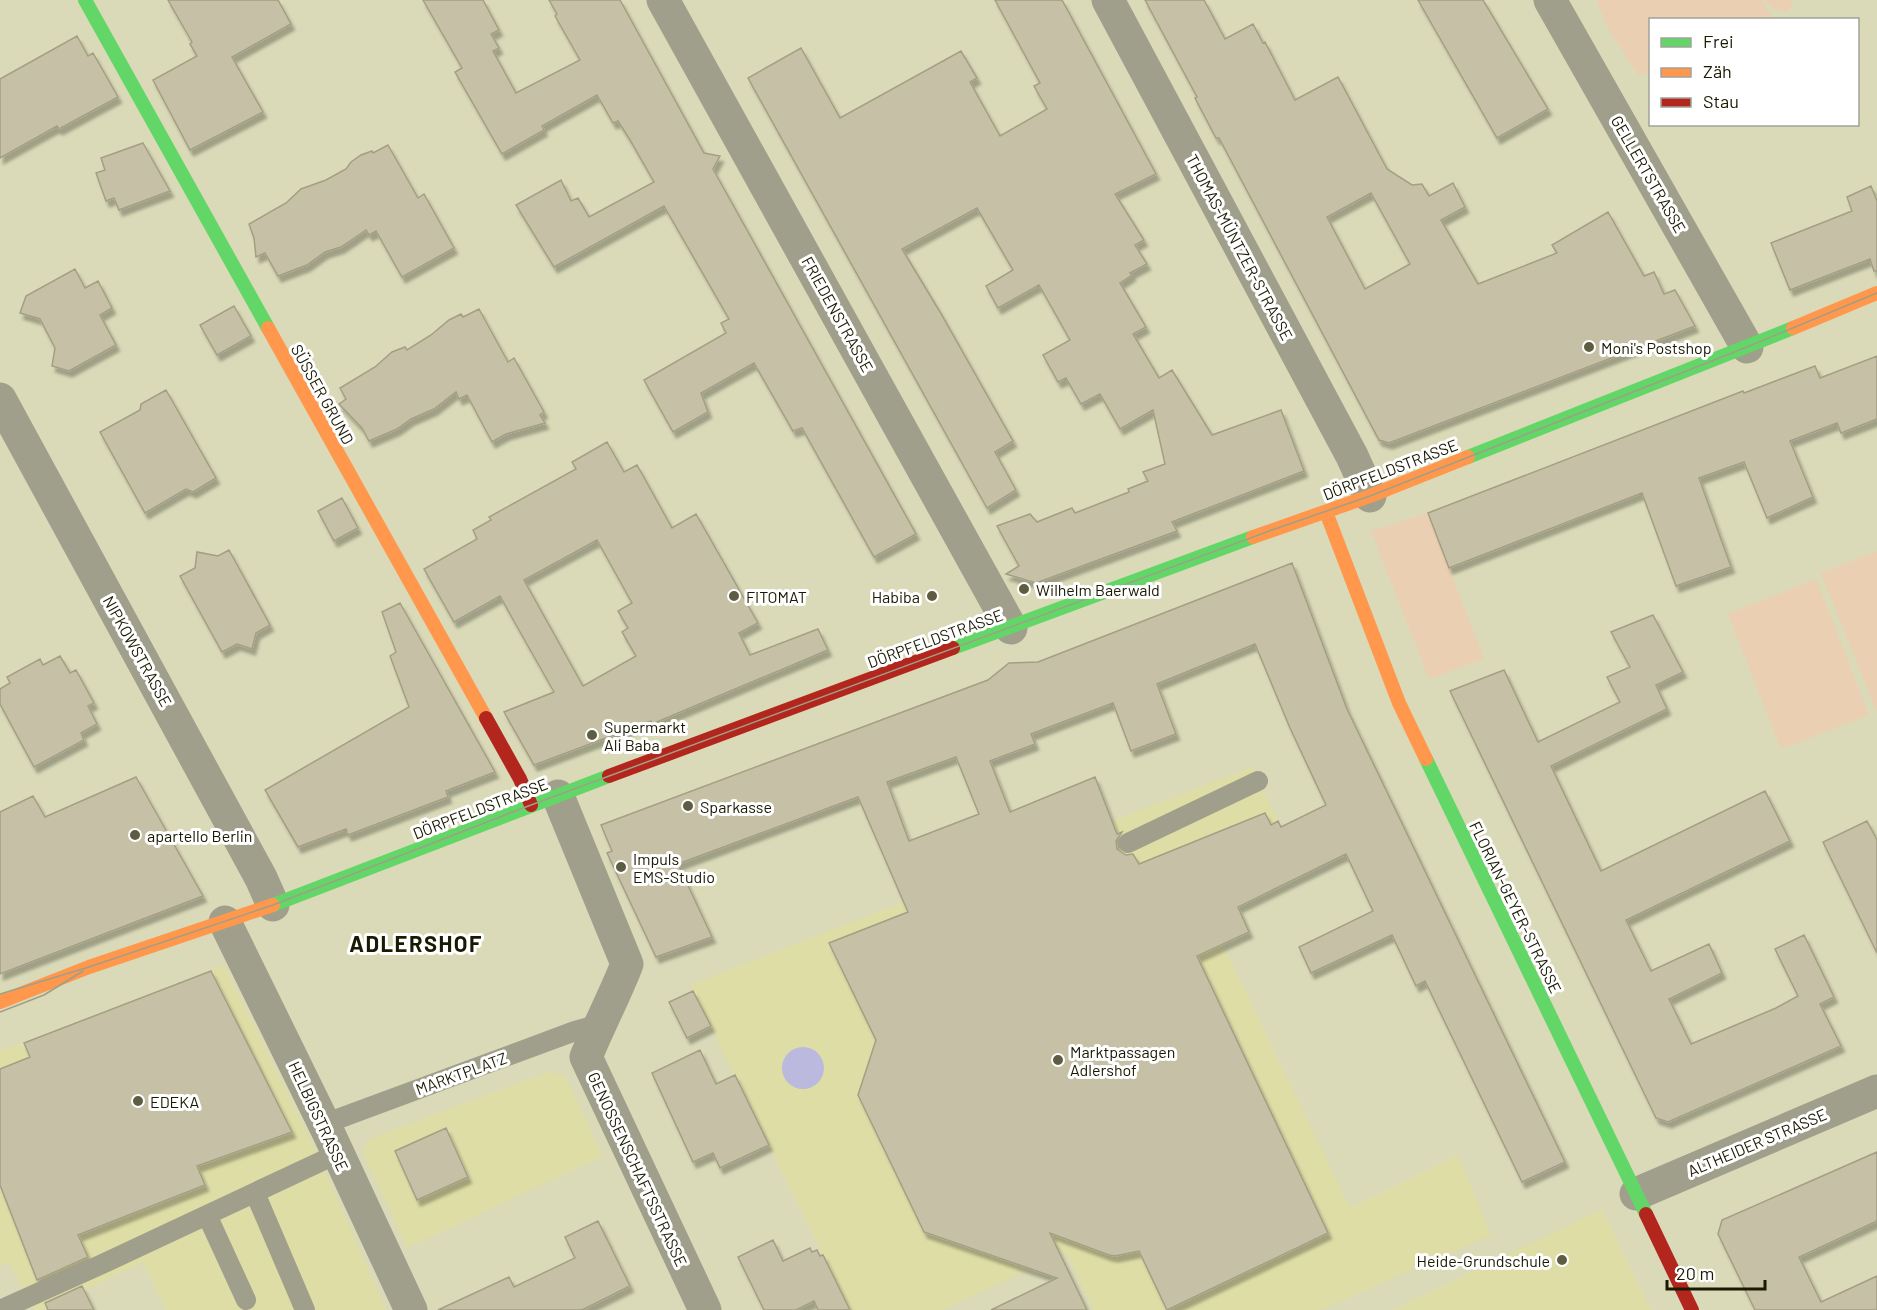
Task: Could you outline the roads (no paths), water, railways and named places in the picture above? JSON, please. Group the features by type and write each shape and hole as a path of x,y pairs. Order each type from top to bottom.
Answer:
{"street":[{"name":"SÜSSER GRUND","path":"86,0 520,779 545,800"},
{"name":"FRIEDENSTRASSE","path":"663,0 1011,628"},
{"name":"THOMAS-MÜNTZER-STRASSE","path":"1108,0 1352,456 1370,496"},
{"name":"GELLERTSTRASSE","path":"1550,0 1747,347"},
{"name":"DÖRPFELDSTRASSE","path":"0,1002 89,967 273,905 545,800 1261,534 1370,496 1747,347 1877,293"},
{"name":"NIPKOWSTRASSE","path":"0,399 261,878 273,905"},
{"name":"FLORIAN-GEYER-STRASSE","path":"1326,512 1399,703 1692,1310"},
{"name":"GENOSSENSCHAFTSSTRASSE","path":"545,800 627,964 586,1057 705,1310"},
{"name":"HELBIGSTRASSE","path":"225,922 324,1124 411,1310"},
{"name":"ALTHEIDER STRASSE","path":"1636,1194 1877,1091"}],"lane":[{"path":"1128,843 1258,782"},
{"name":"MARKTPLATZ","path":"324,1124 575,1031 600,1024"},
{"path":"0,1310 337,1154"},
{"path":"255,1193 305,1310"},
{"path":"207,1215 246,1300"}],"water":[{"path":"803,1047 818,1053 824,1068 818,1083 803,1089 788,1083 782,1068 788,1053"}],"tram line":[{"path":"0,994 89,967 273,905 531,805 1272,530 1370,496 1747,347 1877,293"},
{"path":"0,1012 44,995 83,971"}],"place":[{"name":"Moni's Postshop","path":"1589,347"},
{"name":"Wilhelm Baerwald","path":"1024,589"},
{"name":"FITOMAT","path":"734,596"},
{"name":"Habiba","path":"932,596"},
{"name":"Supermarkt Ali Baba","path":"592,735"},
{"name":"Sparkasse","path":"688,806"},
{"name":"apartello Berlin","path":"135,835"},
{"name":"Impuls EMS-Studio","path":"621,867"},
{"name":"Marktpassagen Adlershof","path":"1058,1060"},
{"name":"EDEKA","path":"138,1101"},
{"name":"Heide-Grundschule","path":"1562,1260"}],"district":[{"name":"ADLERSHOF","path":"416,943"}]}
